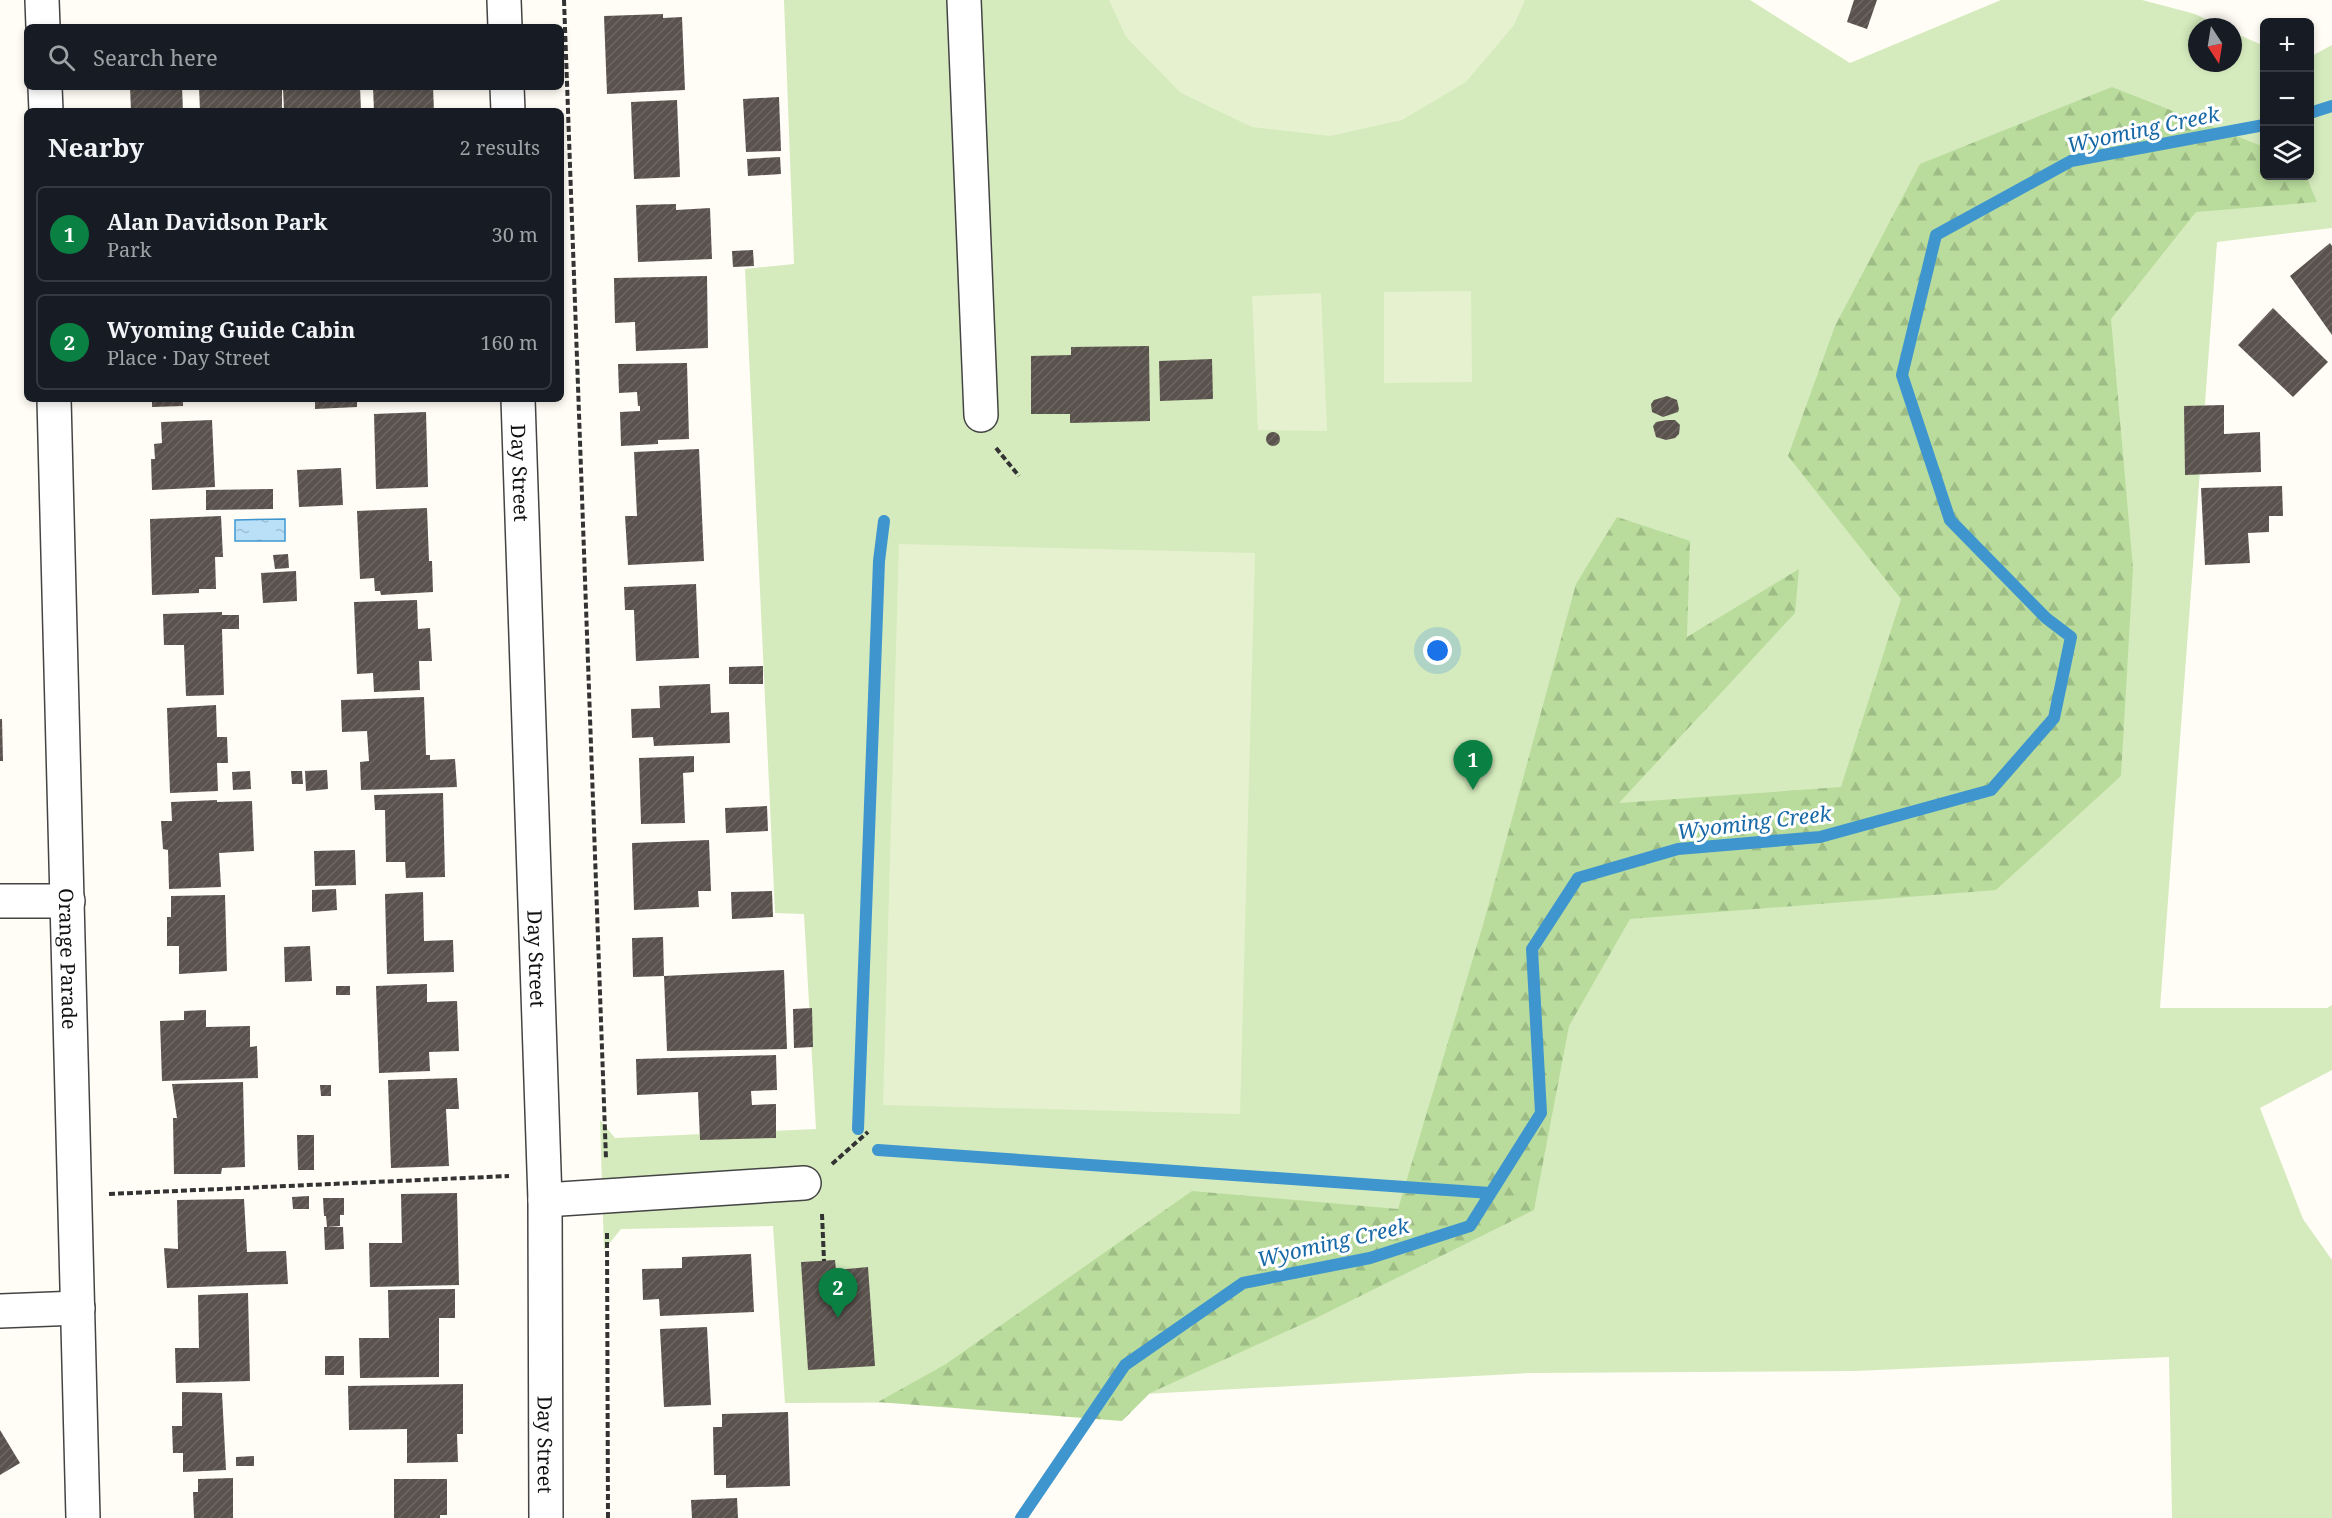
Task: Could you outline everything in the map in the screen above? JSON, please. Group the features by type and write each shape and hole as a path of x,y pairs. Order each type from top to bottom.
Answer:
{"street":[{"path":"42,0 43,24"},
{"path":"504,0 505,24"},
{"path":"964,0 981,415"},
{"path":"45,90 46,108"},
{"path":"507,90 508,108"},
{"name":"Orange Parade","path":"54,402 76,1195 82,1518"},
{"name":"Day Street","path":"518,402 545,1187 546,1518"},
{"path":"0,901 68,901"},
{"path":"545,1187 607,1195 816,1175"},
{"path":"0,1311 78,1308"}],"path":[{"path":"564,0 607,1195 608,1518"},
{"path":"816,1175 868,1132"},
{"path":"76,1195 545,1187"}],"green space":[{"path":"784,0 1750,0 1850,63 2001,0 2142,0 2203,18 2188,18 2188,72 2242,72 2242,36 2260,44 2260,180 2314,180 2314,55 2332,45 2332,228 2217,242 2160,1008 2327,1008 2332,1005 2332,1070 2260,1108 2303,1219 2332,1260 2332,1518 2172,1518 2169,1357 1855,1371 1529,1373 999,1402 785,1403 773,1226 621,1229 604,1250 600,1120 615,1138 816,1129 804,914 775,913 745,269 794,264"},
{"path":"1109,0 1525,0 1514,25 1466,82 1402,120 1330,136 1252,127 1181,93 1126,37"},
{"path":"2112,87 2260,145 2260,180 2308,180 2317,202 2196,212 2111,319 2133,568 2121,776 1996,890 1630,919 1569,1026 1534,1210 1316,1318 1150,1393 1122,1421 878,1402 946,1364 1192,1191 1398,1209 1483,925 1576,584 1617,517 1690,541 1687,637 1799,569 1795,613 1619,803 1841,787 1901,599 1788,456 1835,326 1920,164"},
{"path":"1471,291 1472,382 1384,383 1384,292"},
{"path":"1321,293 1327,431 1258,430 1252,296"},
{"path":"899,544 1255,553 1240,1114 883,1105"}],"water":[{"path":"285,519 285,541 235,541 235,520"}],"building":[{"path":"1854,0 1877,0 1867,29 1847,22"},
{"path":"663,14 663,18 682,17 685,90 607,94 604,16"},
{"path":"130,90 182,90 183,108 131,108"},
{"path":"199,90 282,90 282,108 200,108"},
{"path":"283,90 360,90 361,108 284,108"},
{"path":"373,90 433,90 434,108 374,108"},
{"path":"779,97 781,151 746,152 743,99"},
{"path":"677,100 680,177 634,179 631,102"},
{"path":"780,157 781,174 748,176 747,159"},
{"path":"676,204 676,210 710,208 712,259 638,262 636,205"},
{"path":"2330,243 2332,246 2332,335 2290,276"},
{"path":"753,250 754,266 733,267 732,251"},
{"path":"707,276 708,348 636,351 635,322 615,323 614,278"},
{"path":"2273,308 2328,362 2293,397 2238,345"},
{"path":"1149,346 1150,421 1070,423 1070,414 1031,414 1031,356 1071,355 1071,347"},
{"path":"1212,359 1213,399 1160,401 1159,361"},
{"path":"687,363 689,439 658,440 658,444 621,446 620,412 640,411 640,406 638,406 637,392 619,393 618,364"},
{"path":"1667,396 1677,400 1678,412 1663,417 1652,412 1651,404 1654,400"},
{"path":"152,402 183,402 183,406 152,407"},
{"path":"315,402 357,402 357,407 315,409"},
{"path":"2224,405 2224,434 2260,432 2261,472 2185,475 2184,406"},
{"path":"426,412 428,487 376,489 374,414"},
{"path":"212,420 215,487 152,490 151,459 155,459 154,444 162,443 161,422"},
{"path":"1675,420 1680,425 1679,434 1675,438 1666,440 1656,437 1653,426 1656,422"},
{"path":"1270,432 1276,432 1280,439 1276,446 1270,446 1266,442 1266,436"},
{"path":"699,449 704,561 628,565 625,516 637,516 634,452"},
{"path":"341,468 343,505 299,507 297,470"},
{"path":"2282,486 2283,516 2269,516 2269,532 2248,533 2250,563 2205,565 2201,488"},
{"path":"273,489 273,509 206,510 206,490"},
{"path":"427,508 433,592 381,595 380,591 375,591 374,578 360,579 357,511"},
{"path":"221,516 223,557 215,557 216,589 199,589 199,593 152,595 150,519"},
{"path":"288,554 289,568 275,569 273,555"},
{"path":"296,571 297,601 263,603 261,573"},
{"path":"696,584 699,658 636,661 634,610 625,610 624,587"},
{"path":"417,600 418,629 430,628 432,661 419,661 420,690 374,692 373,673 357,674 354,602"},
{"path":"222,612 222,615 239,615 239,629 222,629 224,695 186,696 184,645 164,645 163,614"},
{"path":"763,666 763,684 729,684 729,667"},
{"path":"710,684 711,713 729,712 730,743 654,746 653,737 632,738 631,709 660,708 659,686"},
{"path":"424,697 426,755 430,755 430,760 455,759 457,787 361,790 360,762 369,761 367,731 342,732 341,700"},
{"path":"216,705 217,737 227,737 228,763 217,763 218,791 170,793 167,708"},
{"path":"0,719 2,719 3,761 0,761"},
{"path":"694,756 694,772 683,773 685,823 641,824 639,758"},
{"path":"327,770 328,789 306,791 305,771"},
{"path":"250,771 251,789 233,790 232,772"},
{"path":"291,771 302,771 303,784 292,784"},
{"path":"443,793 445,877 406,878 405,862 386,862 385,810 375,810 374,795"},
{"path":"217,800 217,802 252,801 254,851 219,853 221,887 169,889 168,850 163,849 161,821 172,821 171,802"},
{"path":"767,806 768,831 726,833 725,808"},
{"path":"709,840 711,891 698,891 699,907 634,910 632,843"},
{"path":"355,850 356,885 315,886 314,851"},
{"path":"336,889 337,910 312,912 312,890"},
{"path":"772,891 773,917 732,919 731,892"},
{"path":"423,892 424,941 453,940 454,972 387,974 385,894"},
{"path":"225,895 227,971 179,974 179,946 167,946 167,917 171,917 171,896"},
{"path":"663,937 664,976 633,977 632,938"},
{"path":"310,946 312,981 285,982 284,947"},
{"path":"784,970 787,1049 667,1051 664,976"},
{"path":"427,984 427,1002 457,1001 459,1051 429,1052 430,1071 379,1073 376,986"},
{"path":"336,986 350,986 350,995 336,995"},
{"path":"812,1008 813,1047 794,1048 793,1009"},
{"path":"206,1010 206,1027 250,1026 250,1047 257,1046 258,1078 162,1081 160,1021 184,1020 184,1011"},
{"path":"776,1055 777,1090 751,1091 752,1105 776,1104 776,1138 700,1140 698,1092 637,1095 636,1059"},
{"path":"457,1078 459,1109 446,1109 449,1166 391,1168 388,1080"},
{"path":"243,1082 245,1167 222,1168 221,1174 174,1174 173,1118 177,1118 172,1084"},
{"path":"320,1085 331,1085 331,1096 321,1096"},
{"path":"297,1135 314,1135 314,1170 298,1170"},
{"path":"457,1193 459,1285 370,1287 369,1243 402,1243 401,1194"},
{"path":"309,1196 309,1209 293,1209 292,1197"},
{"path":"323,1198 344,1198 344,1215 340,1215 340,1226 327,1227"},
{"path":"244,1199 247,1252 286,1251 288,1284 167,1288 164,1248 178,1249 177,1200"},
{"path":"324,1227 343,1227 344,1249 325,1250"},
{"path":"751,1254 754,1312 660,1316 659,1299 643,1300 642,1269 682,1268 682,1257"},
{"path":"835,1260 836,1270 868,1267 875,1366 808,1370 801,1262"},
{"path":"455,1289 455,1318 439,1318 439,1377 360,1378 359,1338 389,1338 388,1290"},
{"path":"248,1293 250,1381 176,1383 175,1348 199,1348 198,1295"},
{"path":"707,1327 711,1405 664,1407 660,1329"},
{"path":"325,1356 344,1356 344,1375 325,1375"},
{"path":"463,1384 463,1434 457,1434 458,1462 407,1463 407,1429 349,1430 348,1386"},
{"path":"182,1392 222,1393 226,1470 183,1472 183,1453 173,1453 172,1426 182,1426"},
{"path":"788,1412 790,1486 726,1488 726,1475 714,1475 713,1427 722,1427 722,1414"},
{"path":"0,1430 20,1463 0,1475"},
{"path":"254,1456 254,1466 236,1466 236,1457"},
{"path":"233,1478 233,1518 194,1518 193,1492 198,1492 198,1479"},
{"path":"394,1479 447,1479 447,1515 440,1515 440,1518 394,1518"},
{"path":"737,1498 738,1518 692,1518 691,1500"}],"waterway":[{"name":"Wyoming Creek","path":"2314,112 2332,106"},
{"name":"Wyoming Creek","path":"1021,1518 1125,1365 1243,1283 1370,1258 1470,1226 1541,1113 1532,949 1578,878 1678,849 1820,837 1991,790 2054,718 2071,637 2046,618 1950,520 1902,375 1936,235 2071,161 2260,126"},
{"path":"858,1129 879,561 884,521"},
{"path":"878,1150 1490,1193"}],"place":[{"name":"Alan Davidson Park","path":"1473,790"},
{"name":"Wyoming Guide Cabin","path":"838,1318"}]}
